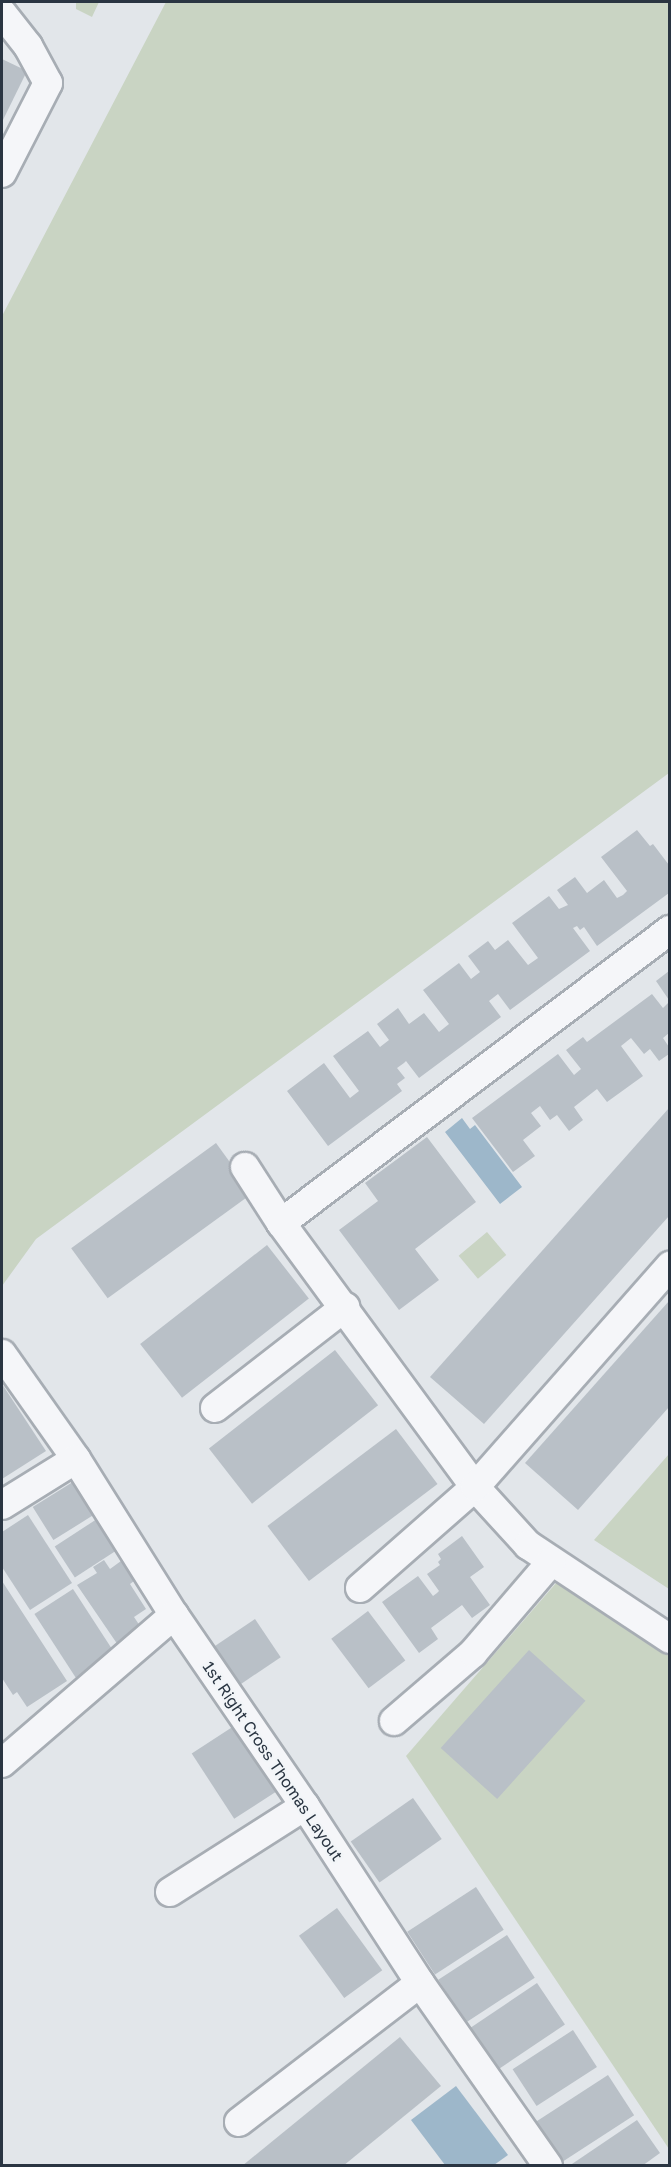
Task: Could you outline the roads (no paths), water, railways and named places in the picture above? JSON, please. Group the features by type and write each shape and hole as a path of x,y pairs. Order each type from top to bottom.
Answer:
{"street":[{"path":"2,13 28,46 48,83 2,173"},
{"path":"281,1223 669,930"},
{"path":"245,1167 281,1223 345,1307 475,1487 528,1545 669,1639"},
{"path":"360,1588 475,1487 669,1266"},
{"path":"215,1408 345,1307"},
{"name":"1st Right Cross Thomas Layout","path":"2,1354 76,1459 174,1615 304,1806 420,1983 548,2166"},
{"path":"2,1505 76,1459"},
{"path":"394,1721 473,1653 551,1562"},
{"path":"2,1763 174,1615"},
{"path":"170,1892 304,1806"},
{"path":"239,2122 420,1983"}],"water":[{"path":"462,1118 470,1129 475,1125 522,1187 500,1204 445,1132"},
{"path":"456,2086 508,2155 494,2165 445,2165 411,2120"}]}
